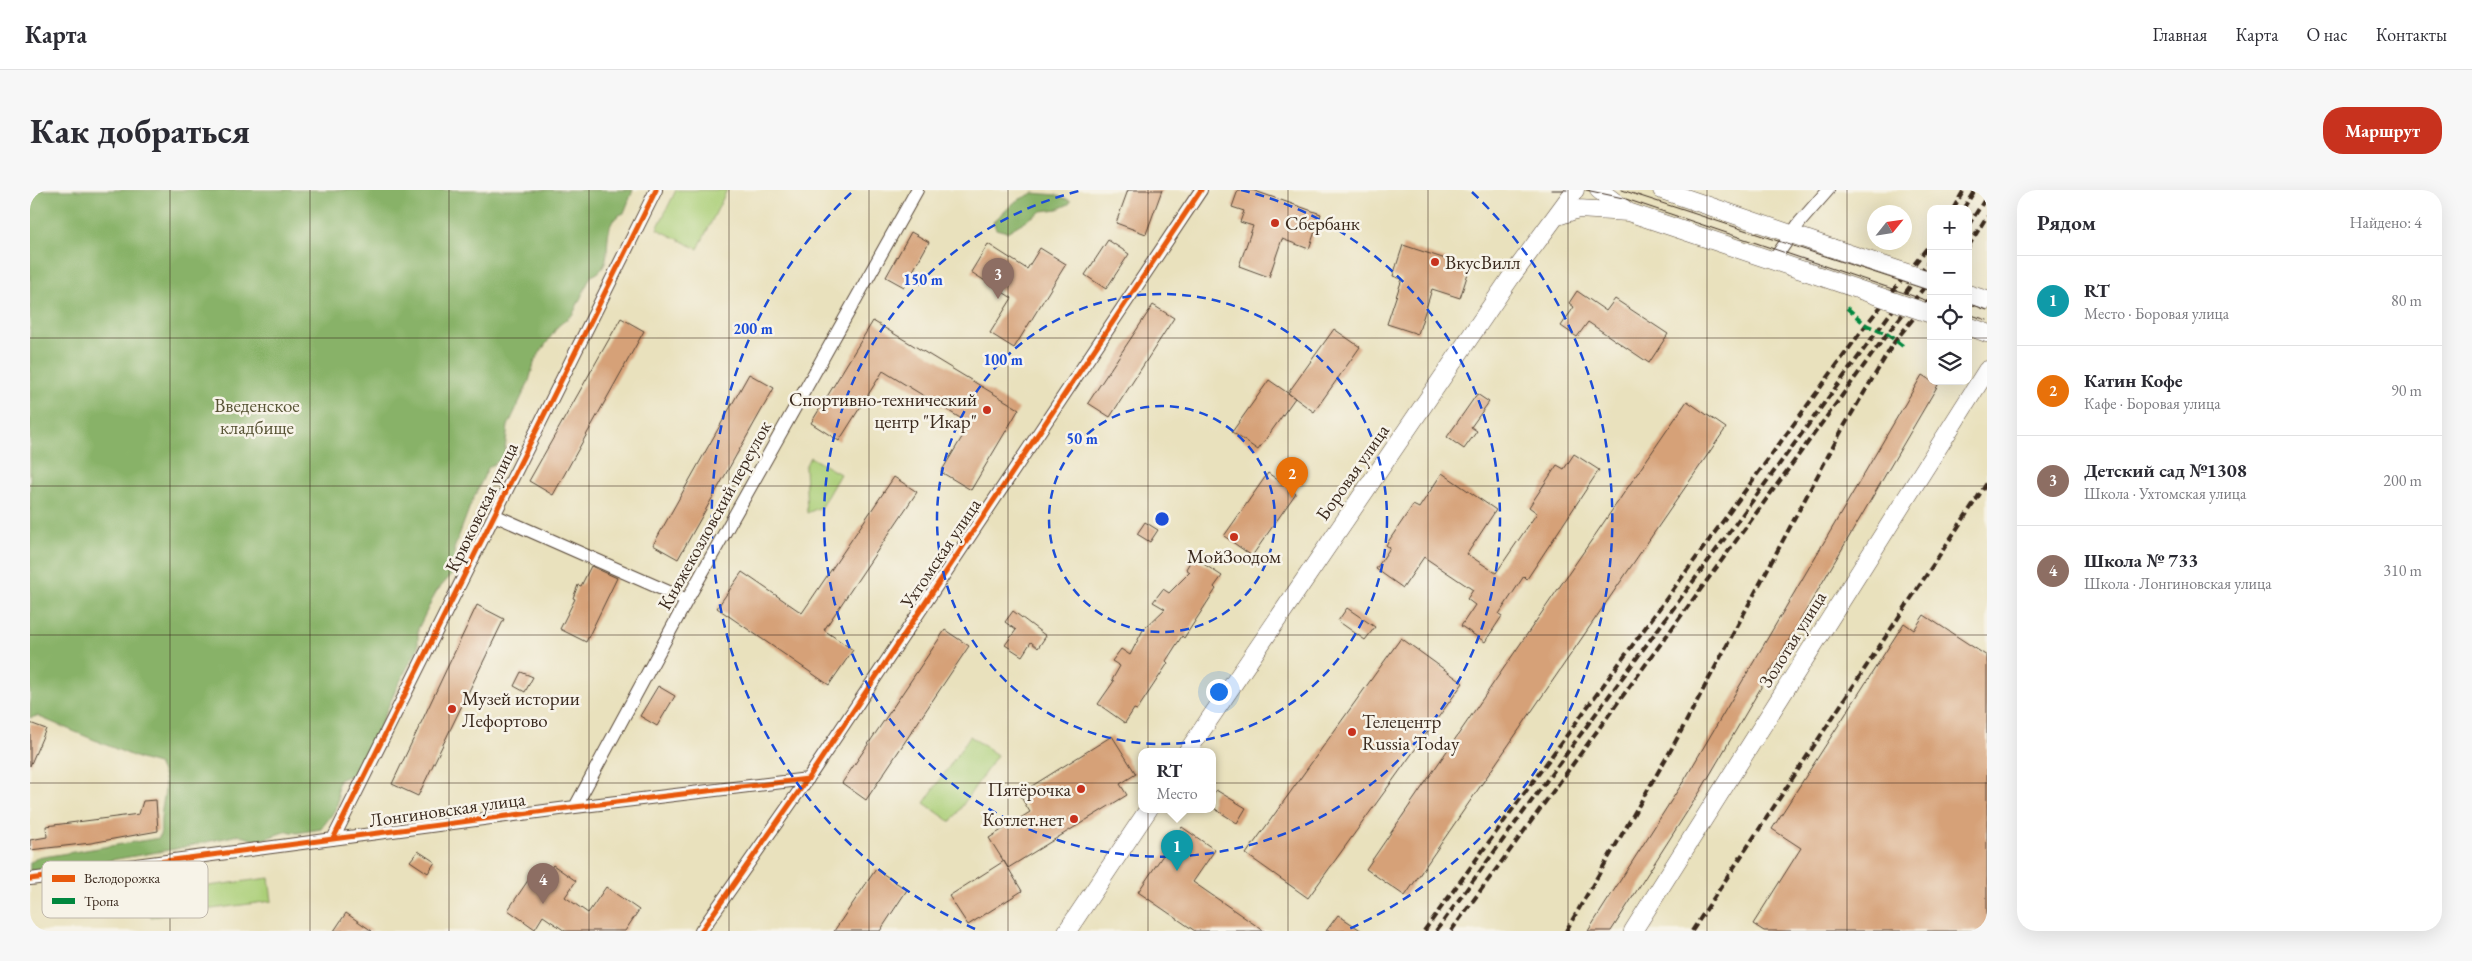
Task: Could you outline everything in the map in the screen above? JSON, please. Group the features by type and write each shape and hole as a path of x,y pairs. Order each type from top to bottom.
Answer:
{"street":[{"name":"Крюковская улица","path":"333,838 656,190"},
{"name":"Княжекозловский переулок","path":"575,807 687,600 916,190"},
{"name":"Ухтомская улица","path":"701,931 808,779 1201,190"},
{"name":"Боровая улица","path":"1190,748 1289,600 1575,190"},
{"path":"1599,190 1628,212"},
{"path":"1662,190 1927,280"},
{"path":"1773,261 1792,234 1828,190"},
{"path":"1555,217 1578,209 1628,212 1927,313"},
{"path":"1971,295 1987,300"},
{"path":"1972,327 1987,333"},
{"name":"Золотая улица","path":"1633,931 1987,370"},
{"path":"494,515 687,600"},
{"name":"Лонгиновская улица","path":"167,861 575,807 808,779"},
{"path":"1067,931 1146,813"}],"green space":[{"name":"Введенское кладбище","path":"30,190 633,190 624,213 615,218 610,226 605,264 600,271 591,276 573,314 558,326 535,360 529,381 508,426 504,457 488,468 470,506 454,549 455,571 436,592 418,629 418,648 397,687 357,778 348,776 339,780 337,804 334,812 321,829 297,833 287,831 258,841 238,835 175,849 105,861 42,861 42,872 30,874 30,863 37,858 159,838 165,786 158,764 140,759 37,716 30,718"},
{"path":"676,190 727,190 698,249 657,229"},
{"path":"1033,193 1057,195 1071,201 1069,204 1058,209 1042,211 1007,232 996,229 993,222 1016,201"},
{"path":"810,457 840,474 821,507 807,513 805,467"},
{"path":"970,736 997,755 951,822 924,803"},
{"path":"269,878 272,901 208,909 208,886"}],"building":[{"path":"1128,190 1162,190 1146,234 1116,223"},
{"path":"1238,190 1252,190 1321,214 1309,249 1282,239 1269,277 1239,266 1253,226 1240,222 1244,211 1232,207"},
{"path":"911,232 929,242 904,287 886,277"},
{"path":"1108,240 1129,254 1106,289 1085,275"},
{"path":"988,244 1027,269 1040,248 1066,264 1014,348 990,333 1012,298 971,272"},
{"path":"1403,245 1470,267 1460,298 1432,289 1418,334 1387,324 1402,279 1393,276"},
{"path":"1577,291 1606,311 1615,299 1668,334 1649,363 1588,322 1577,337 1561,326 1574,307 1569,303"},
{"path":"1153,305 1174,318 1110,417 1088,403"},
{"path":"621,318 644,331 553,495 529,481"},
{"path":"873,321 1019,409 971,490 941,472 970,424 883,371 839,441 811,423"},
{"path":"1334,329 1360,347 1314,412 1288,393"},
{"path":"749,374 774,388 678,559 653,545"},
{"path":"1922,375 1927,378 1927,385 1938,385 1701,790 1611,931 1588,931 1685,779"},
{"path":"1269,380 1295,398 1258,450 1232,432"},
{"path":"1477,394 1489,402 1471,427 1477,431 1464,449 1447,437"},
{"path":"1687,401 1726,428 1405,896 1366,869"},
{"path":"1574,454 1599,470 1527,579 1524,576 1499,614 1502,616 1485,642 1461,626 1475,605 1467,599 1473,590 1424,557 1403,588 1376,569 1390,548 1386,545 1413,505 1419,508 1442,473 1496,510 1467,554 1496,573 1537,513 1529,507 1557,465 1564,469"},
{"path":"1268,473 1296,493 1252,556 1224,536"},
{"path":"894,477 917,492 824,630 853,650 829,685 717,608 742,572 802,613"},
{"path":"1145,522 1158,530 1150,542 1137,534"},
{"path":"1193,557 1222,576 1214,587 1216,589 1184,638 1182,636 1166,661 1168,663 1137,710 1134,709 1125,723 1098,704 1114,681 1112,680 1120,666 1112,661 1121,649 1130,655 1143,630 1165,609 1153,602 1163,589 1169,593 1190,572 1186,569"},
{"path":"591,566 617,578 586,642 560,629 575,599 573,598 578,585 581,586"},
{"path":"477,605 504,619 418,796 392,784"},
{"path":"1347,608 1375,627 1365,640 1338,621"},
{"path":"1013,611 1046,636 1038,648 1031,642 1022,656 1005,645 1016,630 1005,622"},
{"path":"1924,615 1987,656 1987,931 1764,931 1753,924 1801,848 1772,829 1904,623 1914,630"},
{"path":"945,630 969,646 866,800 842,783"},
{"path":"1401,638 1463,683 1308,898 1246,854"},
{"path":"521,672 533,677 525,692 514,686"},
{"path":"658,686 675,696 657,726 640,716"},
{"path":"30,723 46,729 30,766"},
{"path":"1112,736 1136,774 1120,784 1127,795 1008,868 989,838 1030,812 1019,794"},
{"path":"1216,790 1246,808 1237,823 1216,810"},
{"path":"156,800 158,831 91,843 30,850 30,840 47,837 46,826 139,814 143,801"},
{"path":"1182,827 1215,850 1193,882 1264,931 1195,931 1138,892"},
{"path":"418,851 435,862 428,873 410,861"},
{"path":"1004,861 1022,891 968,925 949,896"},
{"path":"553,865 576,881 565,897 588,913 606,887 639,910 625,931 565,931 543,916 535,929 508,910 531,876 541,882"},
{"path":"876,869 907,890 880,931 834,931"},
{"path":"346,913 372,931 334,931"},
{"path":"1338,915 1362,931 1326,931"}],"tram line":[{"path":"1551,190 1567,190"},
{"path":"1586,190 1623,198 1927,301"},
{"path":"1622,190 1927,290"},
{"path":"1972,304 1987,310"},
{"path":"1972,315 1987,320"}],"railway":[{"path":"1955,205 1964,190"},
{"path":"1966,205 1975,190"},
{"path":"1972,220 1987,196"},
{"path":"1972,240 1987,216"},
{"path":"1424,931 1866,325 1927,248"},
{"path":"1436,931 1927,263"},
{"path":"1451,931 1887,334 1927,284"},
{"path":"1566,931 1672,748 1843,428 1895,341 1927,302"},
{"path":"1692,931 1987,483"}],"marked path":[{"path":"1847,308 1866,325 1887,334 1903,346"}],"cycle path":[{"path":"333,839 656,190"},
{"path":"701,931 811,774 1201,190"},
{"path":"166,861 575,807 808,779"},
{"path":"30,879 42,877"}],"place":[{"name":"Сбербанк","path":"1275,223"},
{"name":"ВкусВилл","path":"1435,262"},
{"name":"Детский сад №1308","path":"998,299"},
{"name":"Спортивно-технический центр \"Икар\"","path":"987,410"},
{"name":"Катин Кофе","path":"1292,498"},
{"name":"МойЗоодом","path":"1234,537"},
{"name":"Музей истории Лефортово","path":"452,709"},
{"name":"Телецентр Russia Today","path":"1352,732"},
{"name":"Пятёрочка","path":"1081,789"},
{"name":"Котлет.нет","path":"1074,819"},
{"name":"RT","path":"1177,871"},
{"name":"Школа № 733","path":"543,904"}]}
